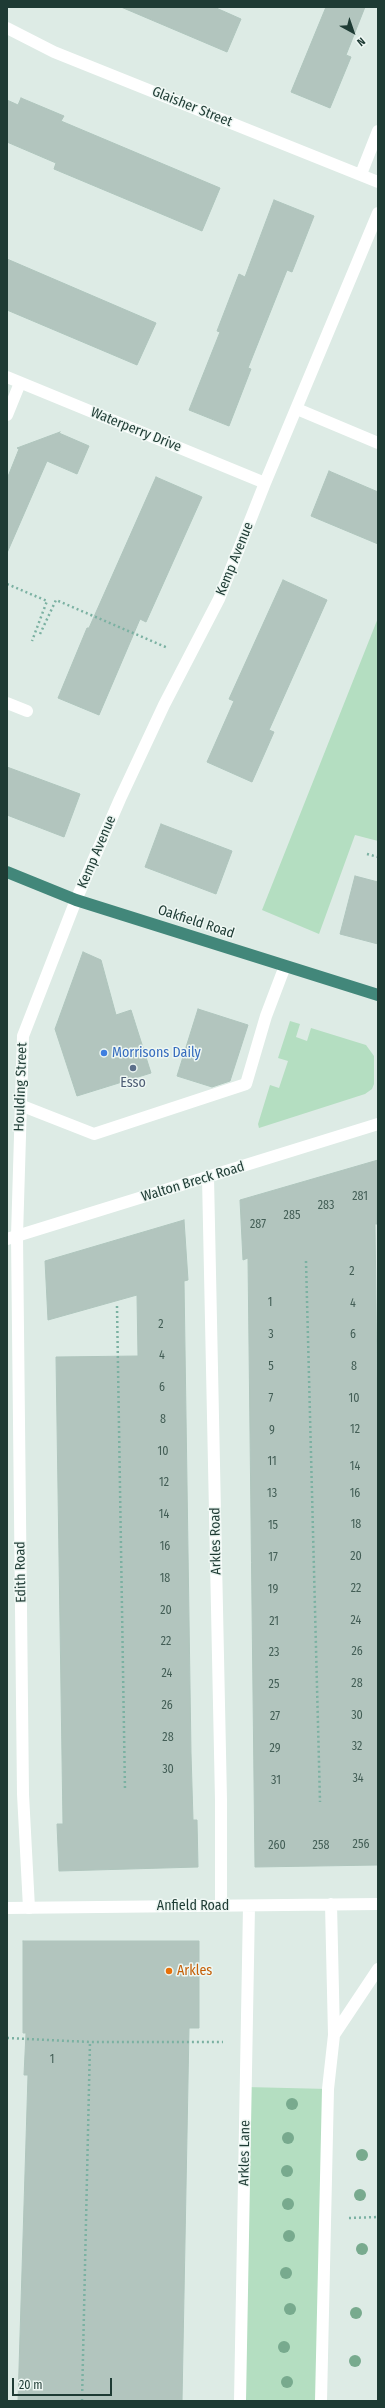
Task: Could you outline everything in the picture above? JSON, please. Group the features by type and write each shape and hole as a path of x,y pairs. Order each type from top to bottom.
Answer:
{"highway":[{"name":"Oakfield Road","path":"7,872 76,900 378,995"}],"street":[{"name":"Glaisher Street","path":"7,28 54,52 378,182"},
{"path":"361,174 378,131"},
{"name":"Kemp Avenue","path":"76,900 120,799 219,599 265,483 378,212"},
{"name":"Waterperry Drive","path":"7,378 265,483"},
{"path":"7,415 20,383"},
{"path":"297,409 378,443"},
{"path":"7,703 27,711"},
{"name":"Houlding Street","path":"12,1238 23,1036 76,900"},
{"path":"20,1105 94,1134 246,1084 266,1016 285,966"},
{"name":"Walton Breck Road","path":"12,1238 378,1124"},
{"name":"Arkles Road","path":"208,1176 221,1800 221,1905"},
{"name":"Edith Road","path":"12,1238 23,1794 29,1908"},
{"path":"321,2401 328,2089 334,2035 331,1904"},
{"name":"Anfield Road","path":"7,1908 378,1904"},
{"name":"Arkles Lane","path":"240,2401 249,1906"},
{"path":"334,2035 378,1968"}],"path":[{"path":"7,584 47,601 32,641"},
{"path":"40,634 56,600 189,657"},
{"path":"367,854 378,857"},
{"path":"306,1261 320,1802"},
{"path":"117,1306 125,1791"},
{"path":"7,2038 90,2042 246,2042"},
{"path":"82,2401 90,2042"},
{"path":"326,2219 378,2217"}],"green space":[{"path":"378,618 378,841 355,835 319,934 262,910"},
{"path":"290,1021 300,1024 296,1037 307,1041 311,1028 366,1045 374,1056 374,1084 372,1089 365,1094 259,1128 258,1124 270,1085 279,1088 288,1061 278,1058"},
{"path":"246,2087 328,2089 321,2401 240,2401"}],"building":[{"path":"121,7 214,7 241,19 227,52"},
{"path":"326,7 365,7 346,55 351,57 330,108 291,92"},
{"path":"21,98 64,116 61,121 220,188 202,231 54,169 56,163 7,142 7,100 18,105"},
{"path":"274,200 314,216 292,272 287,270 248,368 251,369 229,426 189,410 220,332 217,331 239,274 245,277"},
{"path":"7,259 156,323 137,365 7,310"},
{"path":"60,432 59,433 89,446 77,474 47,461 7,553 7,479 19,449 17,448"},
{"path":"329,471 378,492 378,544 311,516"},
{"path":"156,477 202,497 146,622 140,619 99,715 58,698 87,628 89,628"},
{"path":"283,580 327,600 269,730 274,732 252,782 207,762 234,701 229,699"},
{"path":"7,767 80,794 64,837 7,815"},
{"path":"161,824 232,851 216,894 145,867"},
{"path":"355,876 378,882 378,944 340,934"},
{"name":"Morrisons Daily","path":"83,952 101,960 116,1015 131,1010 151,1073 77,1096 55,1029"},
{"path":"198,1009 248,1025 230,1081 212,1087 177,1076"},
{"path":"378,1160 377,1224 375,1224 378,1456 378,1865 255,1867 248,1258 243,1260 240,1200"},
{"path":"184,1220 188,1280 184,1281 191,1753 193,1820 197,1820 198,1867 59,1871 57,1824 63,1824 56,1357 138,1356 137,1295 48,1320 45,1261"},
{"path":"23,1941 199,1941 199,2028 189,2028 182,2401 18,2401 28,2075 24,2075 26,2033 23,2033"}],"place":[{"name":"Morrisons Daily","path":"104,1053"},
{"name":"Esso","path":"133,1068"},
{"name":"Arkles","path":"169,1971"}]}
